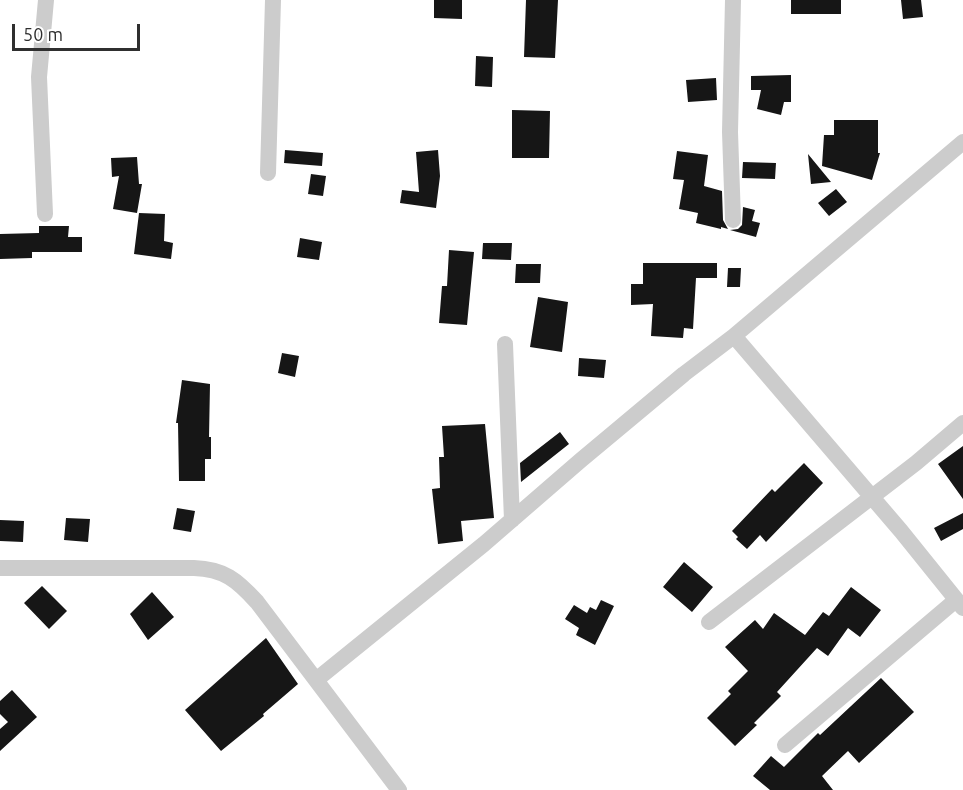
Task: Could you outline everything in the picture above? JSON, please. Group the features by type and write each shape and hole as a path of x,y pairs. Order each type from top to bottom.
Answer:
{"street":[{"path":"45,214 39,77 46,0"},
{"path":"268,173 273,0"},
{"path":"733,0 730,132 733,220"},
{"path":"316,680 734,336 963,142"},
{"path":"734,336 960,604 785,745"},
{"path":"505,344 512,520"},
{"path":"709,622 872,497 963,423"},
{"path":"0,568 194,568 211,569 223,573 243,587 257,602 399,790"}],"building":[{"path":"434,0 462,0 462,19 434,18"},
{"path":"526,0 558,0 555,58 524,57"},
{"path":"791,0 841,0 841,14 791,14"},
{"path":"901,0 921,0 923,17 903,19"},
{"path":"476,56 493,57 492,87 475,86"},
{"path":"791,75 791,102 784,102 781,115 757,109 761,90 751,90 751,76"},
{"path":"716,78 717,100 688,102 686,80"},
{"path":"512,110 550,111 549,158 512,158"},
{"path":"834,120 878,120 878,153 880,153 872,180 822,166 824,135 834,135"},
{"path":"285,150 323,153 322,166 284,163"},
{"path":"438,150 440,176 436,208 400,203 402,190 419,192 416,152"},
{"path":"677,151 708,155 704,186 722,191 723,220 728,229 696,223 698,213 679,209 684,180 673,179"},
{"path":"808,154 831,182 811,184"},
{"path":"137,157 139,184 142,184 137,213 113,209 119,176 112,177 111,158"},
{"path":"743,162 776,163 775,179 742,178"},
{"path":"311,174 326,176 323,196 308,194"},
{"path":"836,189 847,202 829,216 818,203"},
{"path":"743,207 755,210 752,221 760,223 756,237 730,230 738,229 742,225"},
{"path":"139,213 165,214 164,241 173,243 171,259 134,254"},
{"path":"39,226 69,226 68,237 82,237 82,252 32,252 32,258 0,259 0,234 39,233"},
{"path":"300,238 322,242 319,260 297,257"},
{"path":"483,243 512,243 511,260 482,259"},
{"path":"449,250 474,252 467,325 439,323 442,286 447,286"},
{"path":"643,263 717,263 717,278 696,278 693,329 684,328 683,338 651,336 653,304 631,305 631,284 643,284"},
{"path":"516,264 541,264 540,283 515,283"},
{"path":"728,268 741,268 740,287 727,287"},
{"path":"538,297 568,302 562,352 530,347"},
{"path":"282,353 299,356 295,377 278,373"},
{"path":"579,358 606,360 604,378 578,376"},
{"path":"182,380 210,384 211,459 205,459 205,481 179,481 178,423 176,423"},
{"path":"485,424 494,518 461,521 463,541 438,544 432,489 440,488 439,457 444,457 442,426"},
{"path":"560,432 569,444 521,482 520,463"},
{"path":"963,446 963,499 938,464"},
{"path":"804,463 823,483 766,542 760,535 747,549 736,539 738,537 732,531 772,489 775,492"},
{"path":"177,508 195,511 191,532 173,529"},
{"path":"963,513 963,529 941,541 934,528"},
{"path":"66,518 90,519 88,542 64,540"},
{"path":"0,520 24,521 23,542 0,541"},
{"path":"684,562 713,587 692,612 663,587"},
{"path":"42,586 67,611 49,629 24,603"},
{"path":"851,587 881,610 860,637 848,628 828,656 817,648 777,692 781,696 754,723 757,725 735,746 707,718 731,694 728,691 748,671 725,647 755,620 763,629 774,613 805,635 823,612 829,616"},
{"path":"152,592 174,617 148,640 130,614"},
{"path":"601,600 614,606 595,645 576,635 579,628 565,619 574,605 587,613 590,607 596,610"},
{"path":"266,638 298,684 263,714 264,716 221,751 185,710"},
{"path":"881,678 914,712 859,763 848,751 822,776 833,790 770,790 753,776 771,756 784,767 818,733 820,735"},
{"path":"12,690 37,717 0,751 0,729 8,722 0,714 0,701"}]}
